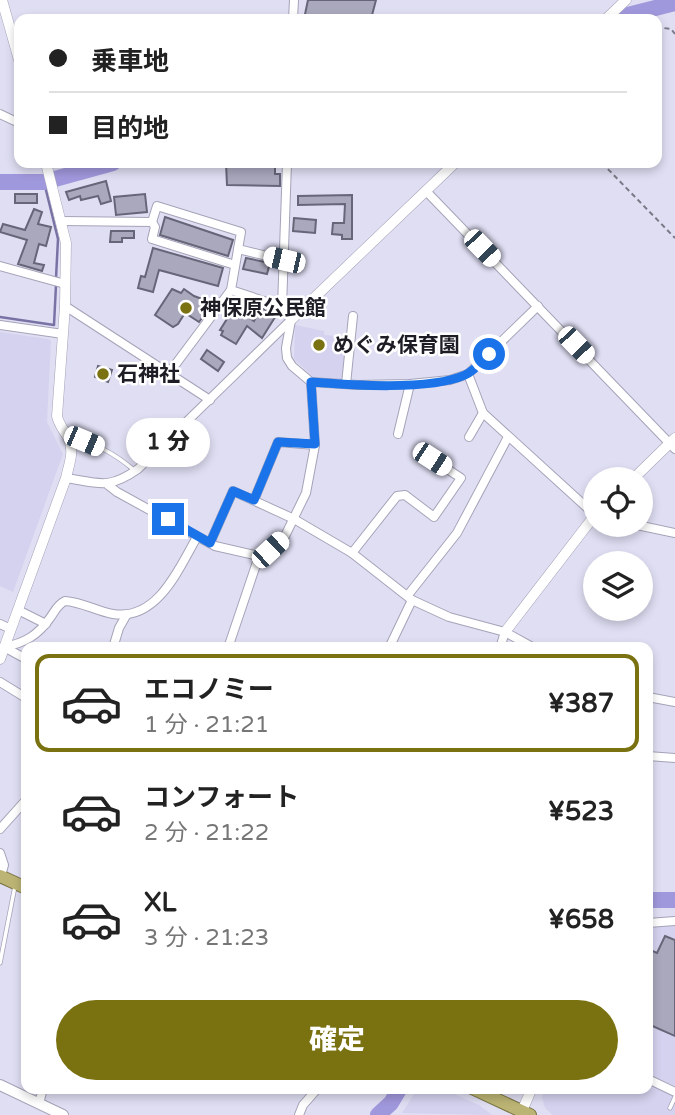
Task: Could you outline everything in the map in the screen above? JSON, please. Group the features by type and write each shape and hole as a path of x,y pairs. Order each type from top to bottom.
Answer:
{"highway":[{"path":"1,876 21,885"},
{"path":"485,1094 526,1113"}],"main road":[{"path":"0,1085 39,1106 63,1115"}],"street":[{"path":"2,0 14,43"},
{"path":"612,14 626,0"},
{"path":"0,659 66,478 72,450 57,416 65,306 66,243 48,168"},
{"path":"282,307 287,168"},
{"path":"108,485 123,480 135,471 451,168"},
{"path":"426,191 673,443 646,467"},
{"path":"169,373 231,290 236,265 241,232 157,206 152,222 155,228 152,239 236,265"},
{"path":"62,221 152,222"},
{"path":"238,249 284,260"},
{"path":"0,266 65,284"},
{"path":"231,290 282,307 291,320 287,358 292,366 311,382 346,384 410,384 450,380 468,374 538,306"},
{"path":"65,306 210,400"},
{"path":"346,384 353,316"},
{"path":"0,325 63,334"},
{"path":"468,374 483,413 583,504"},
{"path":"66,478 108,485 197,537 228,550 259,556 285,537 306,493 315,444 311,382"},
{"path":"398,434 410,384"},
{"path":"469,437 483,413"},
{"path":"392,642 410,598 457,533 508,437"},
{"path":"254,500 278,442 315,444"},
{"path":"352,553 397,496 405,495 434,517 461,478 432,459"},
{"path":"210,543 233,491 294,519 352,553 410,598 449,617 505,632 523,642"},
{"path":"653,528 675,533"},
{"path":"502,642 505,632 583,531"},
{"path":"23,642 33,637 46,624 58,605 65,601 113,614 127,614 154,603 162,595 197,537"},
{"path":"230,642 259,556"},
{"path":"18,610 46,624"},
{"path":"115,642 127,614"},
{"path":"0,624 11,629"},
{"path":"4,647 21,643"},
{"path":"4,647 21,656"},
{"path":"0,682 21,695"},
{"path":"653,698 675,702"},
{"path":"653,756 675,758"},
{"path":"0,829 21,806"},
{"path":"0,853 4,865 1,876"},
{"path":"653,923 675,921"},
{"path":"653,1081 675,1092"},
{"path":"39,1106 42,1094"},
{"path":"299,1115 303,1104 312,1094"},
{"path":"526,1113 531,1094"}],"lane":[{"path":"68,438 84,441 115,454 135,471"},
{"path":"0,963 21,885"},
{"path":"670,1108 675,1097"}],"path":[{"path":"607,168 675,238"}],"shaded area":[{"path":"295,325 324,331 324,335 347,337 344,382 317,380 294,359"},
{"path":"0,332 51,341 47,422 63,454 13,592 0,586"},
{"path":"675,925 675,1086 653,1076 655,926"},
{"path":"653,1086 675,1096 675,1115 553,1115 545,1108 543,1094 653,1094"},
{"path":"414,1094 454,1094 479,1105 492,1115 402,1113"}],"building":[{"path":"308,0 376,0 372,14 305,14"},
{"path":"226,168 275,168 275,174 280,174 280,186 227,185"},
{"path":"106,181 111,201 101,204 98,196 81,200 80,196 69,200 66,192"},
{"path":"15,194 37,194 37,203 15,203"},
{"path":"145,194 147,212 116,215 114,197"},
{"path":"352,195 352,239 342,239 342,235 332,234 333,223 344,223 345,204 298,205 298,196"},
{"path":"34,209 42,212 38,224 51,227 46,246 39,244 34,263 44,265 42,271 18,264 27,240 0,232 3,224 25,230"},
{"path":"165,217 233,240 228,256 160,235"},
{"path":"294,218 316,220 315,233 293,231"},
{"path":"111,231 134,231 134,238 110,242"},
{"path":"153,248 223,268 218,286 159,270 153,292 138,288 141,276 145,277"},
{"path":"246,258 270,263 267,274 243,269"},
{"name":"神保原公民館","path":"172,289 181,293 184,289 213,303 199,322 185,313 173,327 155,315"},
{"path":"234,308 254,321 261,308 277,314 262,338 247,326 236,344 221,335 223,331 220,330"},
{"path":"207,350 224,362 218,371 201,359"},
{"name":"石神社","path":"98,366 112,370 108,382 95,377"},
{"path":"665,936 675,940 675,1036 653,1026 653,951 657,953"}],"waterway":[{"path":"632,14 675,3"},
{"path":"0,182 44,182 95,168"},
{"path":"44,182 58,239 56,278"},
{"path":"0,317 54,325 56,285"},
{"path":"653,900 675,900"},
{"path":"378,1115 396,1094"}],"place":[{"name":"神保原公民館","path":"186,308"},
{"name":"めぐみ保育園","path":"319,345"},
{"name":"石神社","path":"103,374"}],"route":[{"path":"168,519 210,543 233,491 254,500 278,442 315,444 311,382 358,385 450,380 468,374 489,354"}]}
